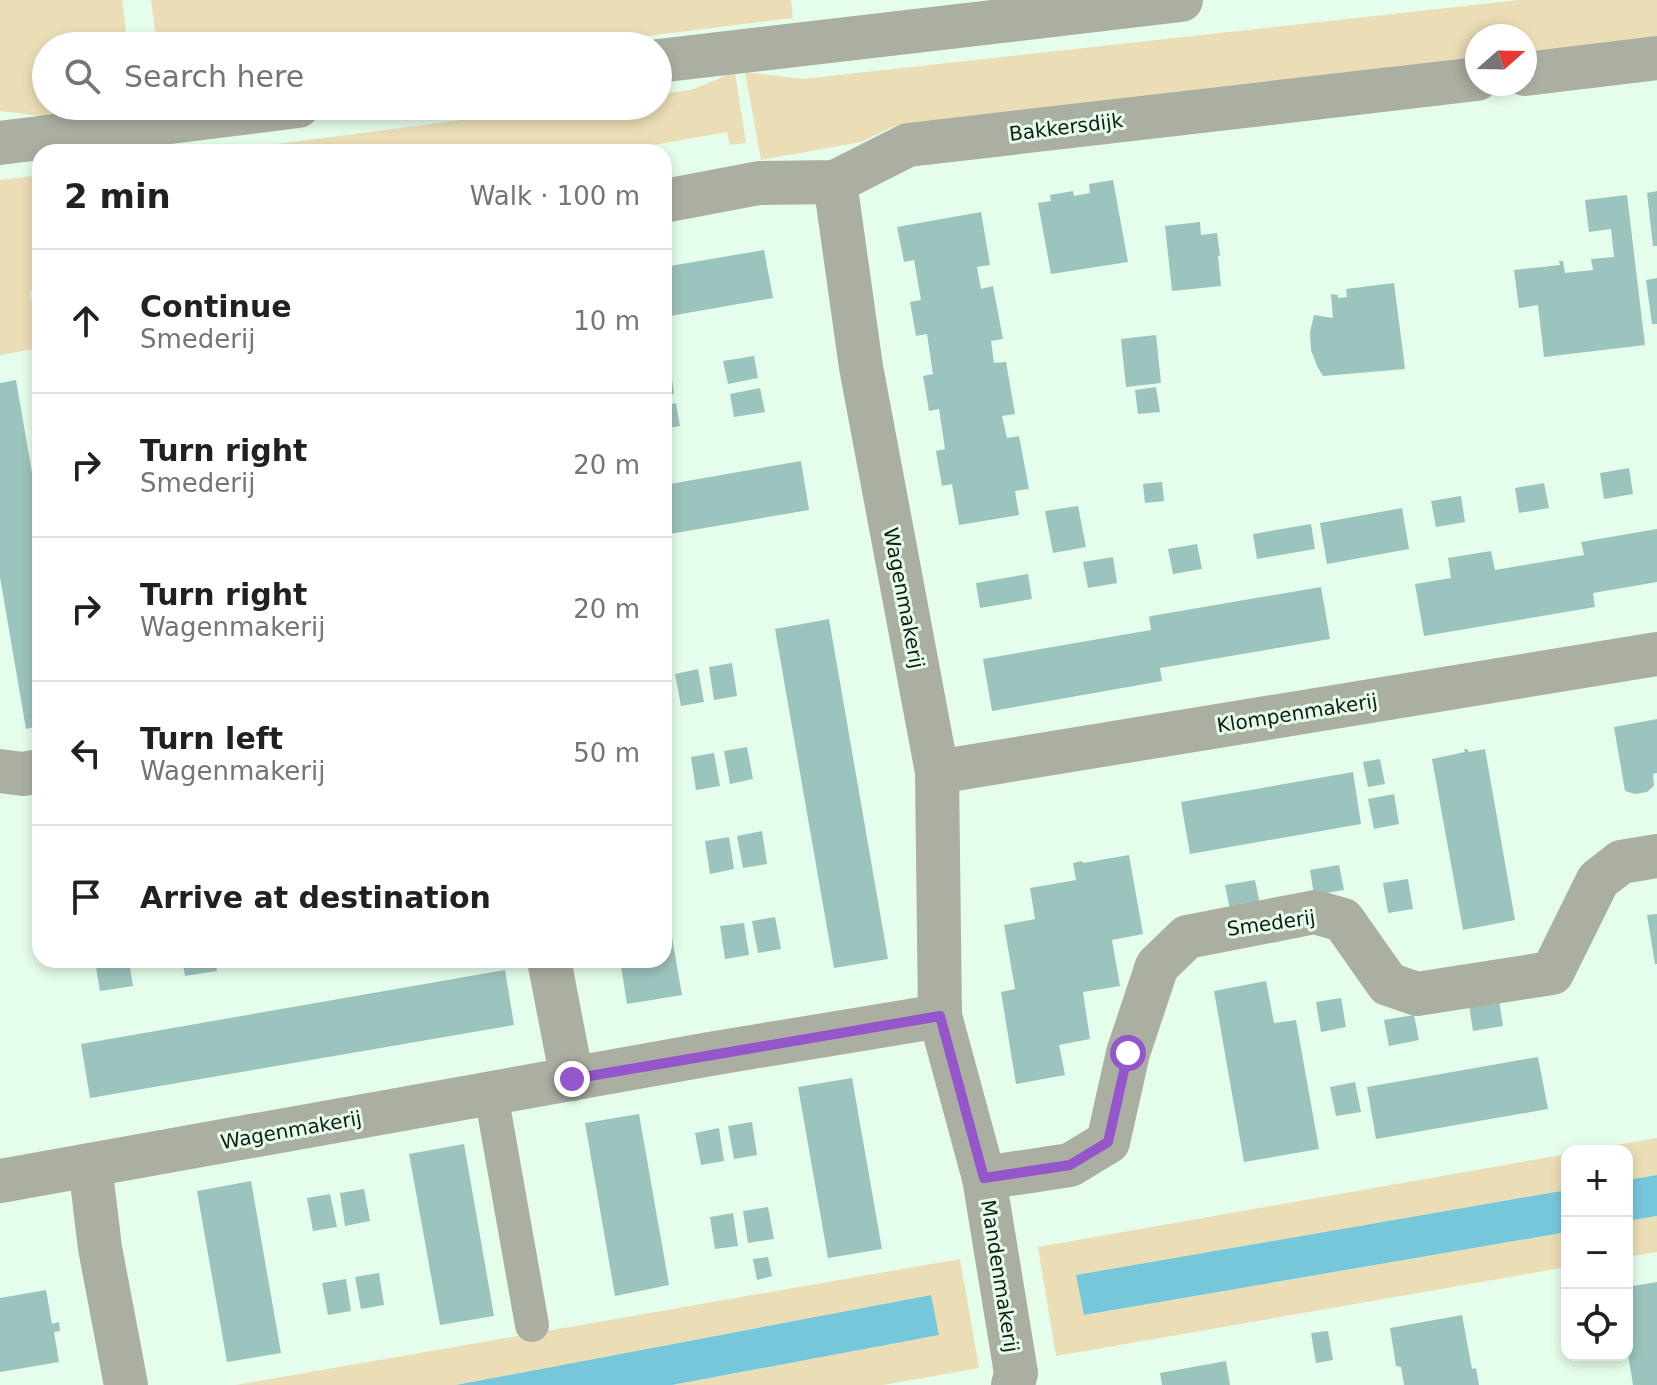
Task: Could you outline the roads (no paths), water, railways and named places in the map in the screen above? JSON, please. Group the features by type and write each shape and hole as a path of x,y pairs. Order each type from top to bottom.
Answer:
{"street":[{"path":"672,59 1181,0"},
{"path":"1537,73 1657,58"},
{"name":"Bakkersdijk","path":"672,199 759,183 835,182 908,145 1465,80"},
{"path":"0,143 185,120"},
{"name":"Wagenmakerij","path":"835,182 861,367 937,772 940,1016 984,1178"},
{"name":"Klompenmakerij","path":"937,772 1657,654"},
{"path":"0,771 32,772"},
{"name":"Smederij","path":"984,1178 1070,1165 1108,1142 1128,1053 1157,966 1187,937 1315,912 1343,920 1388,984 1417,994 1552,973 1598,880 1621,862 1657,856"},
{"path":"551,968 572,1079"},
{"name":"Wagenmakerij","path":"0,1181 940,1016"},
{"path":"491,1094 532,1325"},
{"path":"90,1165 100,1248 126,1385"},
{"name":"Mandenmakerij","path":"984,1178 1019,1381"}],"water":[{"path":"1657,1175 1657,1216 1633,1220 1633,1179"},
{"path":"1561,1191 1561,1233 1084,1315 1076,1275"},
{"path":"931,1295 939,1335 672,1385 456,1385"}]}
